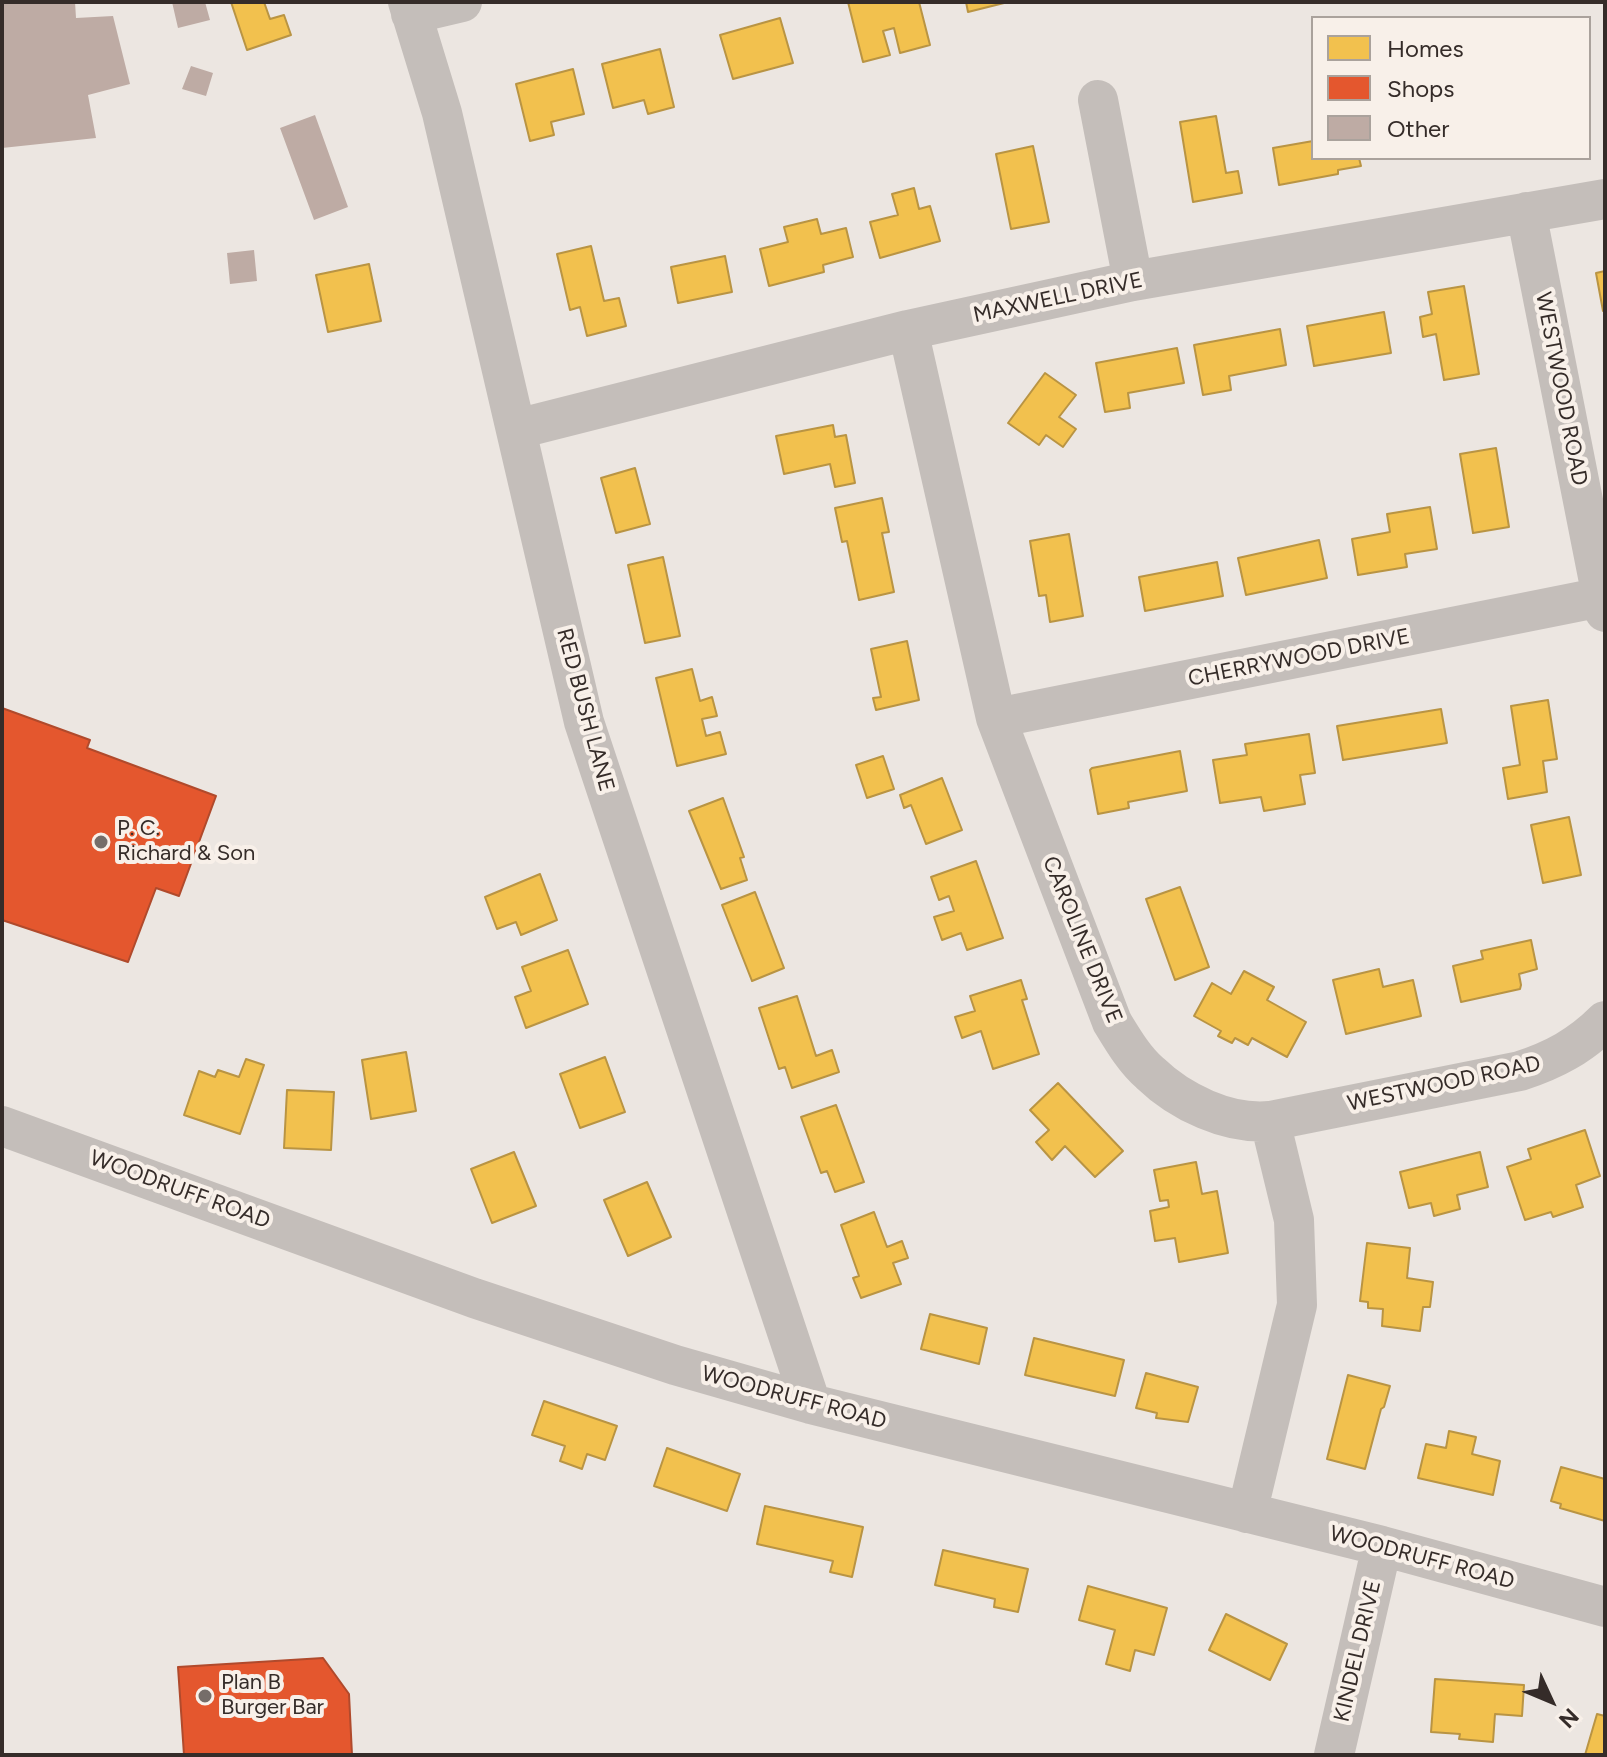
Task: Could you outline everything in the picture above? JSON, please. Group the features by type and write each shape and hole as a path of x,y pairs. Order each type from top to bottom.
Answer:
{"street":[{"path":"409,8 462,2"},
{"name":"RED BUSH LANE","path":"409,8 442,113 584,722 811,1404"},
{"path":"1098,100 1133,281"},
{"name":"MAXWELL DRIVE","path":"517,429 908,330 1133,281 1605,199"},
{"name":"WESTWOOD ROAD","path":"1526,212 1604,605"},
{"name":"CAROLINE DRIVE","path":"908,330 996,718 1112,1022 1129,1050 1150,1073 1190,1102 1236,1119 1270,1121"},
{"name":"CHERRYWOOD DRIVE","path":"996,718 1604,605"},
{"name":"WESTWOOD ROAD","path":"1270,1121 1520,1071 1570,1051 1605,1021"},
{"path":"1247,1513 1297,1305 1294,1220 1270,1121"},
{"name":"WOODRUFF ROAD","path":"2,1126 474,1298 675,1365 811,1404 1382,1546 1605,1607"},
{"name":"KINDEL DRIVE","path":"1334,1755 1382,1546"}],"building: Homes":[{"path":"231,2 264,2 270,19 284,15 291,35 247,50"},
{"path":"848,2 919,2 930,45 900,53 894,28 883,31 890,55 863,62"},
{"path":"966,2 1008,2 968,12"},
{"path":"780,18 793,63 733,79 720,35"},
{"path":"660,49 674,107 648,114 644,100 613,108 602,64"},
{"path":"573,69 584,114 551,122 554,135 530,141 516,84"},
{"path":"1216,116 1226,173 1238,171 1242,193 1193,202 1180,122"},
{"path":"1311,141 1311,160 1360,160 1361,166 1338,170 1338,174 1279,185 1273,148"},
{"path":"1033,146 1049,222 1011,229 996,154"},
{"path":"914,188 919,209 930,206 940,241 880,258 870,222 898,215 892,194"},
{"path":"817,219 821,234 846,228 853,257 823,265 824,272 769,286 760,249 788,242 784,227"},
{"path":"591,246 604,301 619,298 626,326 587,336 580,307 570,310 557,254"},
{"path":"725,256 732,292 678,303 671,267"},
{"path":"369,264 381,321 328,332 316,275"},
{"path":"1605,271 1605,311 1603,311 1596,273"},
{"path":"1464,286 1479,374 1444,380 1436,334 1423,337 1420,317 1432,314 1428,292"},
{"path":"1384,312 1391,353 1314,366 1307,326"},
{"path":"1280,329 1286,365 1229,376 1231,390 1203,395 1194,345"},
{"path":"1177,348 1184,383 1128,393 1130,408 1105,412 1096,363"},
{"path":"1045,373 1076,395 1059,417 1076,429 1063,447 1046,435 1039,445 1008,423"},
{"path":"833,425 835,437 846,435 855,483 835,487 830,464 784,474 776,436"},
{"path":"1496,448 1509,527 1473,533 1460,454"},
{"path":"635,468 650,524 616,533 601,478"},
{"path":"882,498 889,532 882,533 894,592 859,600 847,541 842,542 835,508"},
{"path":"1430,507 1437,549 1405,554 1407,567 1358,575 1352,539 1390,532 1387,514"},
{"path":"1069,534 1083,616 1050,622 1046,595 1039,596 1030,541"},
{"path":"1319,540 1327,578 1246,595 1238,558"},
{"path":"663,557 680,636 645,643 628,565"},
{"path":"1217,562 1223,596 1145,611 1139,577"},
{"path":"907,641 919,700 876,710 873,698 881,697 871,649"},
{"path":"692,669 700,701 712,697 717,716 702,719 706,736 720,732 726,754 677,766 656,678"},
{"path":"1548,700 1557,759 1543,761 1547,792 1508,799 1503,768 1520,765 1511,706"},
{"path":"1441,709 1447,743 1343,760 1337,726"},
{"path":"1309,734 1315,773 1300,775 1305,804 1264,811 1261,797 1220,803 1213,760 1247,755 1245,744"},
{"path":"1180,751 1187,791 1128,802 1129,808 1098,814 1092,768"},
{"path":"883,756 894,789 867,798 856,765"},
{"path":"942,778 962,830 926,844 911,805 904,808 900,795"},
{"path":"723,798 744,857 740,858 747,880 721,889 689,811"},
{"path":"1569,817 1581,875 1543,883 1531,825"},
{"path":"976,861 1003,938 967,950 961,933 942,940 934,917 954,911 949,896 939,900 931,877"},
{"path":"540,874 557,920 521,935 516,922 497,929 485,897"},
{"path":"1180,887 1209,967 1175,980 1146,899"},
{"path":"755,892 784,968 752,981 722,905"},
{"path":"1531,940 1537,969 1519,974 1520,989 1461,1002 1453,966 1483,959 1481,951"},
{"path":"568,950 588,1004 526,1028 515,997 531,991 522,967"},
{"path":"1379,969 1383,987 1413,980 1421,1016 1346,1034 1333,980"},
{"path":"1244,971 1274,987 1267,1000 1306,1022 1287,1057 1252,1038 1248,1045 1235,1038 1232,1043 1218,1036 1221,1031 1194,1016 1212,983 1231,994"},
{"path":"1021,980 1027,999 1022,1000 1039,1054 993,1069 981,1031 962,1038 955,1017 975,1011 970,996"},
{"path":"797,996 816,1056 832,1050 839,1072 792,1088 785,1067 779,1069 759,1008"},
{"path":"406,1052 416,1111 371,1119 362,1060"},
{"path":"605,1057 625,1112 580,1128 560,1074"},
{"path":"246,1059 264,1065 240,1134 184,1115 199,1071 215,1077 218,1070 239,1077"},
{"path":"1058,1083 1123,1151 1095,1177 1065,1146 1052,1160 1036,1142 1049,1130 1030,1110"},
{"path":"287,1090 334,1092 331,1150 284,1148"},
{"path":"836,1105 864,1182 835,1192 827,1171 821,1173 801,1117"},
{"path":"1585,1130 1600,1176 1576,1185 1583,1207 1553,1217 1551,1212 1525,1220 1507,1167 1531,1159 1528,1149"},
{"path":"514,1152 536,1206 492,1223 471,1169"},
{"path":"1480,1152 1488,1187 1457,1195 1460,1209 1434,1216 1431,1203 1409,1208 1400,1172"},
{"path":"1196,1162 1202,1194 1217,1191 1228,1253 1179,1262 1175,1238 1155,1241 1150,1211 1169,1207 1168,1200 1160,1201 1154,1170"},
{"path":"647,1182 671,1237 628,1256 604,1200"},
{"path":"874,1212 887,1247 902,1241 908,1258 893,1263 901,1284 861,1298 853,1278 859,1276 841,1225"},
{"path":"1367,1243 1410,1248 1407,1278 1433,1282 1430,1307 1423,1307 1420,1331 1382,1326 1383,1309 1368,1308 1368,1302 1360,1301"},
{"path":"930,1314 987,1328 979,1364 921,1349"},
{"path":"1034,1338 1124,1360 1115,1396 1025,1375"},
{"path":"1146,1373 1198,1387 1188,1422 1156,1418 1157,1413 1136,1408"},
{"path":"1348,1375 1390,1386 1365,1469 1327,1459"},
{"path":"544,1401 617,1426 605,1460 587,1454 582,1469 560,1461 565,1446 532,1435"},
{"path":"1449,1431 1476,1437 1472,1454 1500,1461 1493,1495 1418,1478 1426,1444 1446,1448"},
{"path":"667,1448 740,1474 727,1511 654,1486"},
{"path":"1561,1467 1605,1479 1605,1521 1560,1508 1561,1504 1551,1501"},
{"path":"765,1506 863,1527 852,1577 830,1572 833,1561 757,1544"},
{"path":"943,1550 1028,1569 1018,1612 994,1607 995,1599 935,1585"},
{"path":"1088,1586 1167,1608 1154,1655 1135,1650 1130,1671 1106,1664 1115,1630 1079,1620"},
{"path":"1226,1614 1287,1644 1270,1680 1209,1650"},
{"path":"1435,1679 1524,1685 1522,1716 1495,1714 1493,1742 1459,1739 1460,1734 1431,1732"},
{"path":"1597,1714 1605,1716 1605,1755 1585,1755"}],"building: Shops":[{"name":"P. C. Richard & Son","path":"2,708 90,740 87,748 216,796 179,896 156,888 128,962 2,920"},
{"path":"323,1658 349,1694 352,1755 184,1755 178,1667"}],"building: Other":[{"path":"2,2 75,2 76,18 113,16 130,84 88,95 96,138 2,148"},
{"path":"172,2 205,2 210,20 178,28"},
{"path":"191,66 213,73 206,96 182,89"},
{"path":"315,115 348,207 314,220 280,128"},
{"path":"254,250 257,281 230,284 227,253"}],"place":[{"name":"P. C. Richard & Son","path":"101,842"},
{"name":"Plan B Burger Bar","path":"205,1696"}]}
